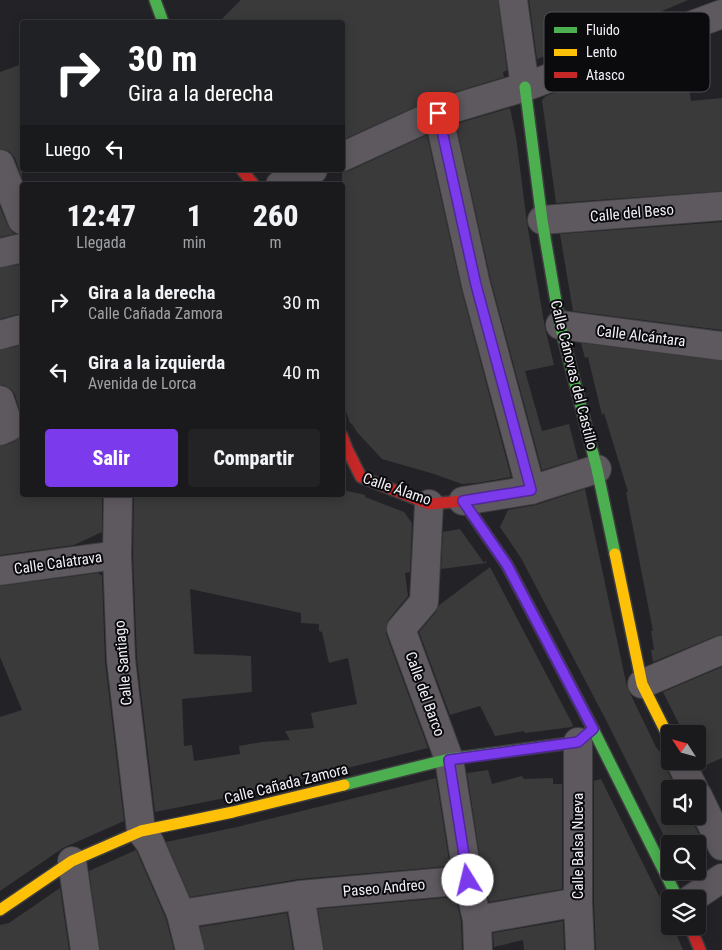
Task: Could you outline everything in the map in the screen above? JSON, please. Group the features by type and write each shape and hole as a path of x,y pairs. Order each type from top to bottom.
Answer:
{"street":[{"path":"155,0 162,20"},
{"name":"Calle Cánovas del Castillo","path":"513,0 542,220 560,326 597,469 642,684 662,725"},
{"path":"710,18 722,14"},
{"path":"345,155 438,113 544,80"},
{"path":"438,113 476,285 531,490"},
{"path":"0,164 20,215"},
{"path":"244,172 252,182"},
{"path":"287,182 309,172"},
{"name":"Calle del Beso","path":"542,220 722,206"},
{"path":"0,253 20,248"},
{"name":"Calle Alcántara","path":"560,326 722,346"},
{"path":"0,335 20,330"},
{"path":"0,400 10,427 0,431"},
{"path":"345,444 352,475"},
{"name":"Calle Álamo","path":"352,475 429,504 463,501 531,490 597,469"},
{"name":"Calle Santiago","path":"118,497 117,554 121,660 141,831"},
{"path":"463,501 507,565 585,735 673,890"},
{"name":"Calle del Barco","path":"429,504 424,602 401,629 449,760 468,880 477,920 478,950"},
{"name":"Calle Calatrava","path":"0,571 117,554"},
{"path":"642,684 722,650"},
{"name":"Calle Cañada Zamora","path":"0,910 72,861 141,831 233,812 449,760 585,735"},
{"name":"Calle Balsa Nueva","path":"580,950 578,902 585,735"},
{"path":"706,813 722,846"},
{"path":"141,831 150,843 181,914 190,950"},
{"path":"72,861 84,950"},
{"path":"704,890 722,878"},
{"name":"Paseo Andreo","path":"181,914 300,895 468,880"},
{"path":"300,895 309,950"},
{"path":"477,920 578,902"},
{"path":"694,935 700,950"}],"building":[{"path":"241,0 498,0 507,70 503,72 504,77 432,99 345,139 345,20 221,20"},
{"path":"529,0 688,0 660,12 544,12 544,56 537,59"},
{"path":"20,65 20,172 22,172 22,179 15,158 10,152 0,149 0,72"},
{"path":"557,92 690,92 691,101 722,98 722,191 556,203 542,100 546,96"},
{"path":"510,108 516,137 527,223 545,328 554,365 525,371 542,431 569,424 578,459 542,470 491,281 456,124"},
{"path":"427,135 461,288 511,477 462,484 382,459 350,423 345,408 345,182 342,182 342,172 349,171"},
{"path":"0,207 8,226 15,234 0,237"},
{"path":"722,222 722,330 573,311 560,234"},
{"path":"20,264 20,314 0,319 0,268"},
{"path":"581,343 722,361 722,635 653,662 651,650 654,650 651,631 653,631 626,492 628,492 604,413 602,415 588,357 585,358"},
{"path":"20,345 20,411 11,389 0,385 0,350"},
{"path":"20,438 20,497 102,497 102,532 74,545 0,555 0,446"},
{"path":"585,489 627,687 661,754 661,770 667,770 672,780 661,780 661,825 694,825 699,835 664,835 521,558 500,527 508,510 536,505"},
{"path":"345,491 365,495 365,497 404,512 412,523 410,572 405,573 408,596 389,619 386,634 428,748 230,797 155,812 137,659 133,555 134,497 345,497","holes":["190,589 301,613 301,623 319,624 319,631 322,632 329,663 348,658 357,704 311,713 314,728 285,731 290,740 239,746 240,754 194,761 192,745 184,746 182,699 252,692 251,656 194,654"]},
{"path":"460,529 484,563 485,561 487,563 441,569 443,532"},
{"path":"490,567 573,725 572,727 525,733 524,731 495,736 480,706 450,715 419,632 436,612 438,606"},
{"path":"98,573 102,576 105,662 124,821 63,848 0,891 0,717 22,710 0,657 0,586"},
{"path":"722,667 722,758 706,765 706,725 680,725 663,692"},
{"path":"488,770 492,784 522,776 524,779 553,778 553,784 562,784 562,889 489,902 483,877 467,773"},
{"path":"436,778 450,866 299,879 190,897 166,842 237,827"},
{"path":"601,779 661,900 661,935 677,935 683,950 596,950 594,781"},
{"path":"136,850 166,919 174,950 100,950 89,871"},
{"path":"60,888 69,950 0,950 0,925 9,923"},
{"path":"456,897 461,922 462,950 324,950 318,909"},
{"path":"287,913 293,950 205,950 200,927"},
{"path":"563,921 564,950 524,950 523,940 494,947 493,933"}],"traffic: fast":[{"path":"155,0 162,20"},
{"path":"525,87 542,220 560,325 597,469 615,554"},
{"path":"546,639 674,890"},
{"path":"344,785 449,759 578,742 593,729"}],"traffic: slow":[{"path":"615,554 642,684 662,725"},
{"path":"0,910 72,861 141,831 233,812 344,785"}],"traffic: jam":[{"path":"244,172 252,182"},
{"path":"345,444 361,477 429,504 463,501 507,565 546,639"},
{"path":"694,935 700,950"}],"route":[{"path":"438,113 476,285 531,490 463,501 507,565 593,729 578,742 449,760 468,880"}]}
